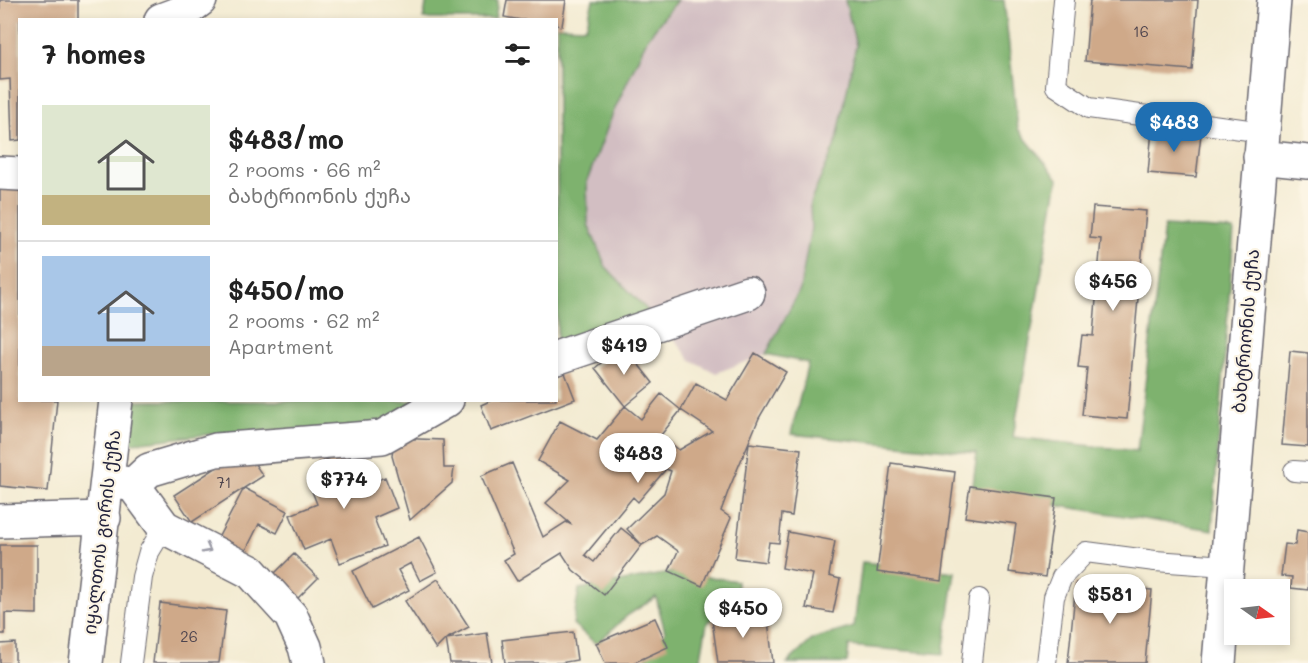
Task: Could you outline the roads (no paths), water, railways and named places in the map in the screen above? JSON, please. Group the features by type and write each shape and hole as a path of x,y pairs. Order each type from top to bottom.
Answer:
{"street":[{"path":"144,0 146,18"},
{"path":"166,18 185,11 200,0"},
{"name":"ბახტრიონის ქუჩა","path":"1219,663 1274,0"},
{"path":"1261,145 1308,162"},
{"path":"0,173 18,174"},
{"path":"558,357 748,293"},
{"name":"იყალთოს გორის ქუჩა","path":"86,663 104,518 120,482 116,402"},
{"path":"309,663 305,647 291,616 252,572 164,527 120,482 149,470 216,450 382,437 443,402"},
{"path":"0,521 104,518"}],"lane":[{"path":"1064,0 1056,86 1089,108 1261,145"},
{"path":"131,663 142,577 149,552 164,527"},
{"path":"1046,663 1054,597 1062,577 1086,552 1155,561 1226,566"},
{"path":"972,663 979,599"}]}
